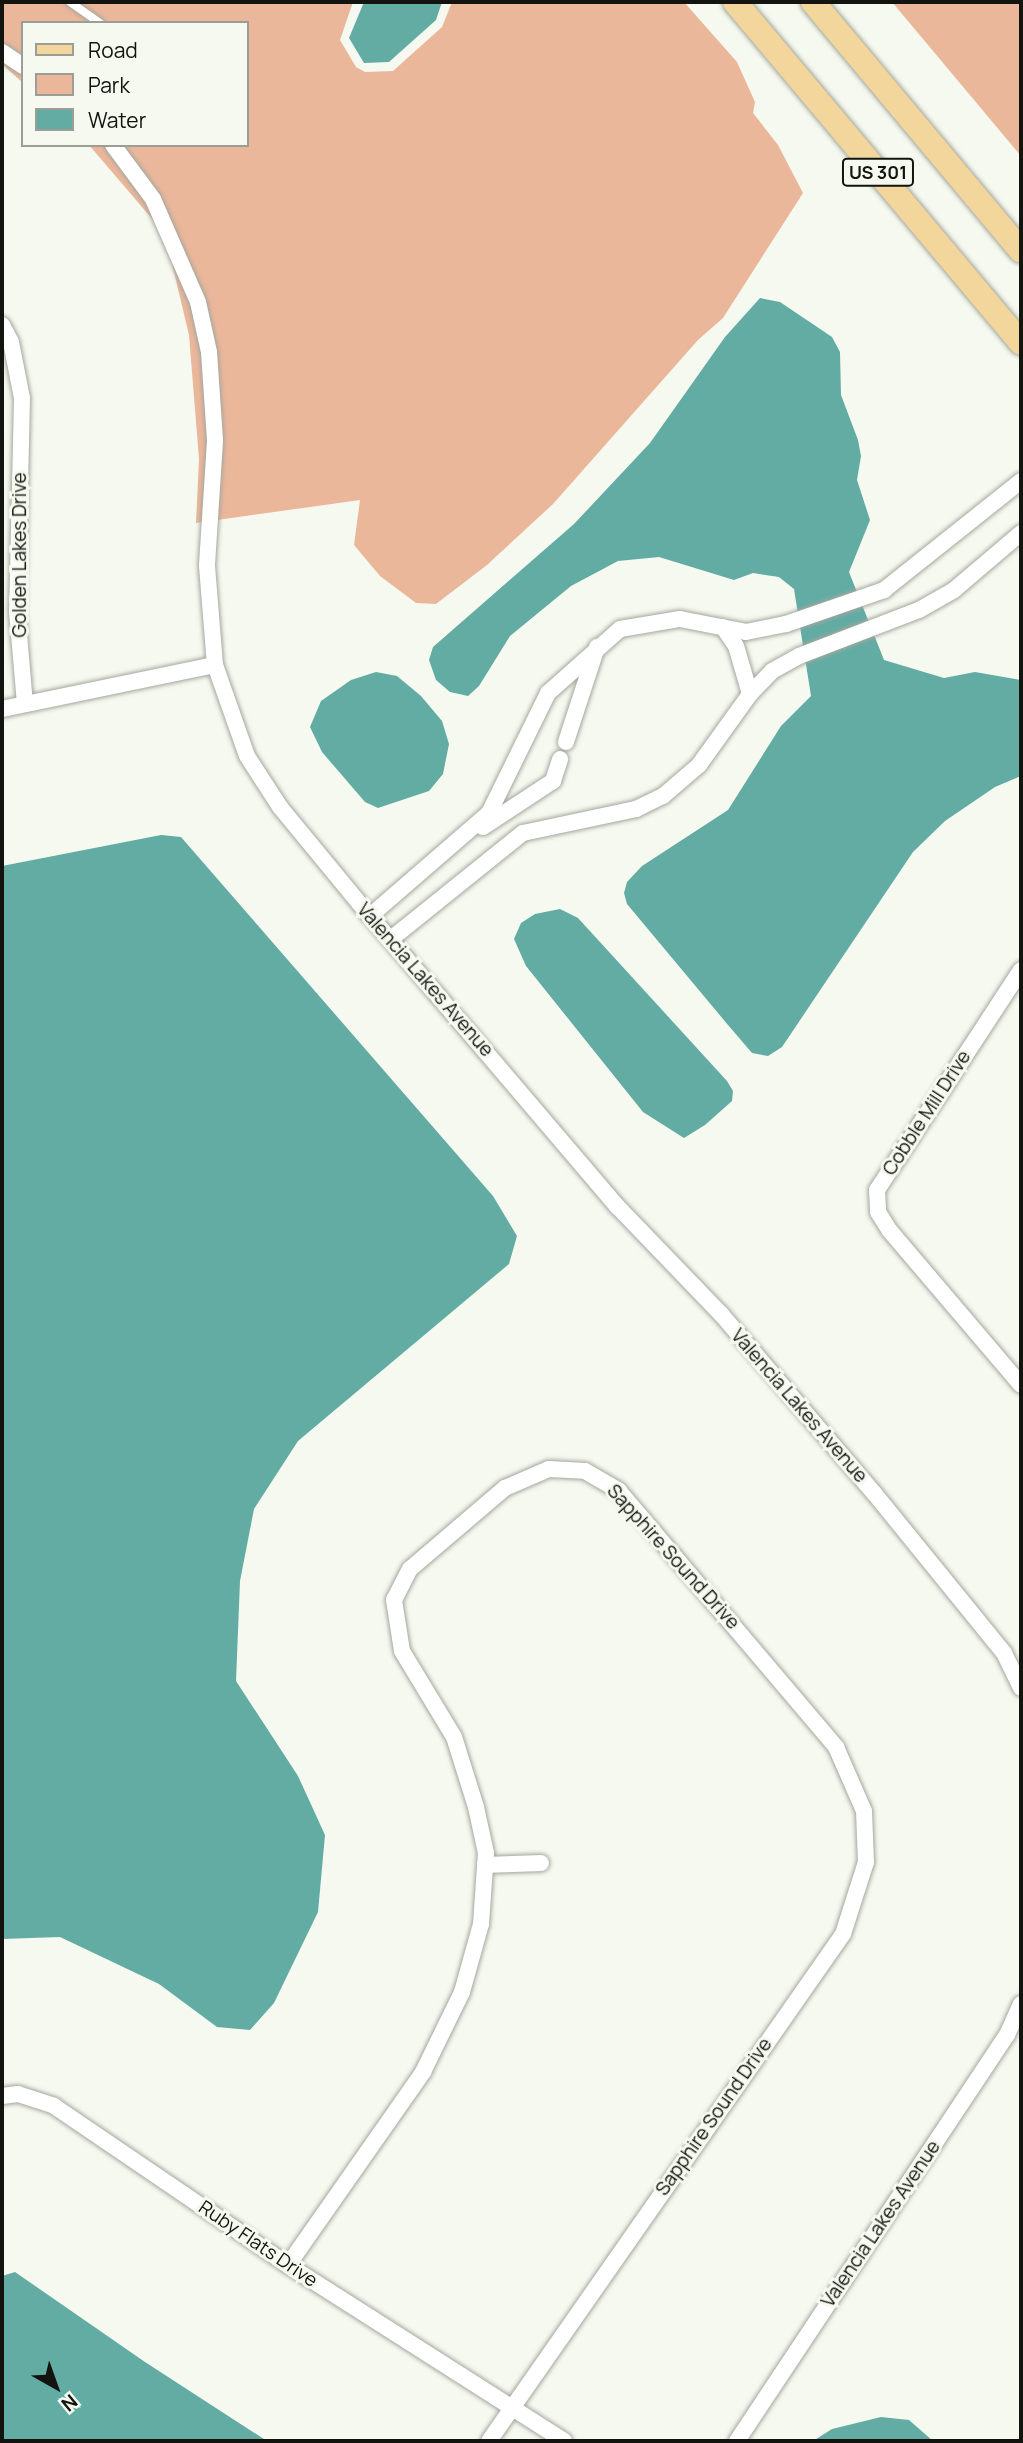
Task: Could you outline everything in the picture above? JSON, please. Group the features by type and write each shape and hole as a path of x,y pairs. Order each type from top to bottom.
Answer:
{"main road":[{"name":"US 301","path":"735,2 1021,342"},
{"name":"US 301","path":"813,2 1021,251"}],"street":[{"path":"2,52 21,65"},
{"name":"Valencia Lakes Avenue","path":"114,147 153,199 175,243 198,302 209,352 215,441 207,566 215,665 247,756 280,807 370,916 617,1206 721,1314 874,1493 1004,1653 1021,1688"},
{"name":"Golden Lakes Drive","path":"2,325 11,342 22,398 17,611 25,704"},
{"path":"370,916 489,813 548,693 620,629 645,621 680,619 746,632 786,624 884,590 1021,481"},
{"path":"391,939 523,833 636,808 663,796 699,765 750,694 772,671 799,656 893,620 954,590 1021,533"},
{"path":"723,627 736,646 750,694"},
{"path":"566,742 597,648"},
{"path":"2,709 215,665"},
{"path":"454,846 553,781 560,759"},
{"name":"Cobble Mill Drive","path":"1021,970 877,1190 878,1212 890,1231 1021,1385"},
{"name":"Sapphire Sound Drive","path":"289,2265 424,2072 462,1992 481,1924 485,1864 466,1770 443,1718 406,1661 396,1634 394,1600 410,1569 505,1488 549,1469 585,1471 619,1491 836,1747 864,1811 866,1862 843,1934 511,2406"},
{"path":"485,1864 541,1863"},
{"name":"Valencia Lakes Avenue","path":"737,2441 1007,2035 1021,2004"},
{"name":"Ruby Flats Drive","path":"2,2096 18,2094 54,2106 289,2265 564,2441"},
{"path":"489,2441 511,2406"}],"lane":[{"path":"70,2 97,21"}],"green space":[{"path":"2,2 353,2 340,40 356,67 365,72 393,71 442,27 452,2 684,2 737,62 755,102 753,113 778,145 803,193 723,318 698,340 553,504 487,565 436,604 416,603 380,576 354,545 360,500 196,523 199,459 189,335 165,234 91,147 248,147 248,21 21,21 21,81 2,64"},
{"path":"892,2 1021,2 1021,156"}],"water":[{"path":"364,2 442,2 436,20 389,62 364,63 349,38"},
{"path":"760,298 780,302 832,337 840,352 841,395 858,440 861,456 857,480 870,520 849,572 884,660 944,678 975,672 1021,680 1021,776 995,787 945,821 913,852 782,1047 768,1056 752,1053 627,904 624,893 627,882 642,866 728,810 781,726 811,696 794,589 779,577 753,573 734,580 659,557 618,561 571,586 510,636 479,686 468,696 450,692 436,680 429,660 433,647 574,524 650,443 725,337"},
{"path":"376,672 397,676 421,696 442,721 449,744 443,774 429,791 378,808 365,802 322,752 310,727 321,701 351,680"},
{"path":"161,835 181,837 493,1196 517,1236 509,1264 298,1441 254,1509 240,1581 236,1681 298,1776 325,1835 318,1912 274,2003 250,2030 217,2027 159,1984 60,1937 2,1939 2,866"},
{"path":"560,909 578,918 727,1081 733,1091 732,1101 705,1125 684,1138 643,1112 526,966 514,939 521,923 535,914"},
{"path":"15,2272 145,2362 267,2441 2,2441 2,2276"},
{"path":"881,2417 909,2420 933,2441 813,2441 832,2429"}]}
